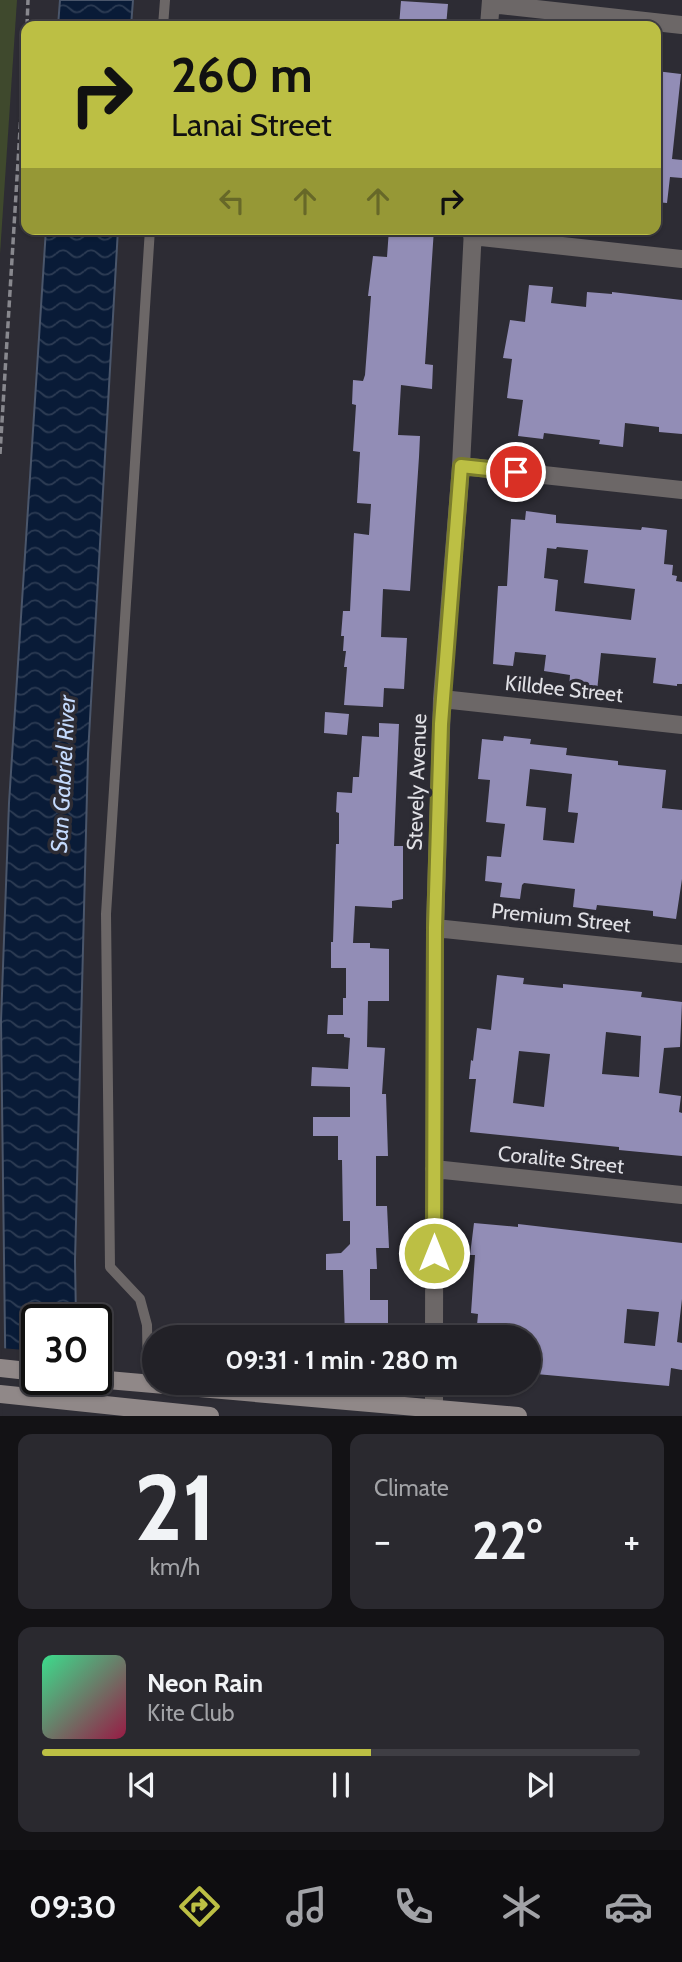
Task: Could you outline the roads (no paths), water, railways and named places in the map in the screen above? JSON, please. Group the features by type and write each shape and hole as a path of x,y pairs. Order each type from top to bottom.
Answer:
{"main road":[{"path":"0,1368 21,1370"},
{"path":"112,1381 142,1383"},
{"path":"0,1394 109,1405 156,1413 209,1416"},
{"path":"260,1395 434,1412 518,1416"}],"street":[{"path":"489,21 491,2 649,21"},
{"path":"661,22 682,25"},
{"name":"Stevely Avenue","path":"434,1325 435,928 442,699 461,466 472,235"},
{"path":"495,235 682,259"},
{"path":"461,466 682,490"},
{"name":"Killdee Street","path":"442,699 682,725"},
{"name":"Premium Street","path":"435,928 682,954"},
{"name":"Coralite Street","path":"434,1169 682,1195"}],"lane":[{"path":"163,21 165,0"},
{"path":"147,1325 140,1299 110,1267 106,914 150,235"}],"water":[{"path":"60,0 133,0 131,21 58,21"},
{"name":"San Gabriel River","path":"46,235 118,235 88,754 76,1304 21,1304 21,1395 24,1395 6,1416 1,1021 9,803"}]}
